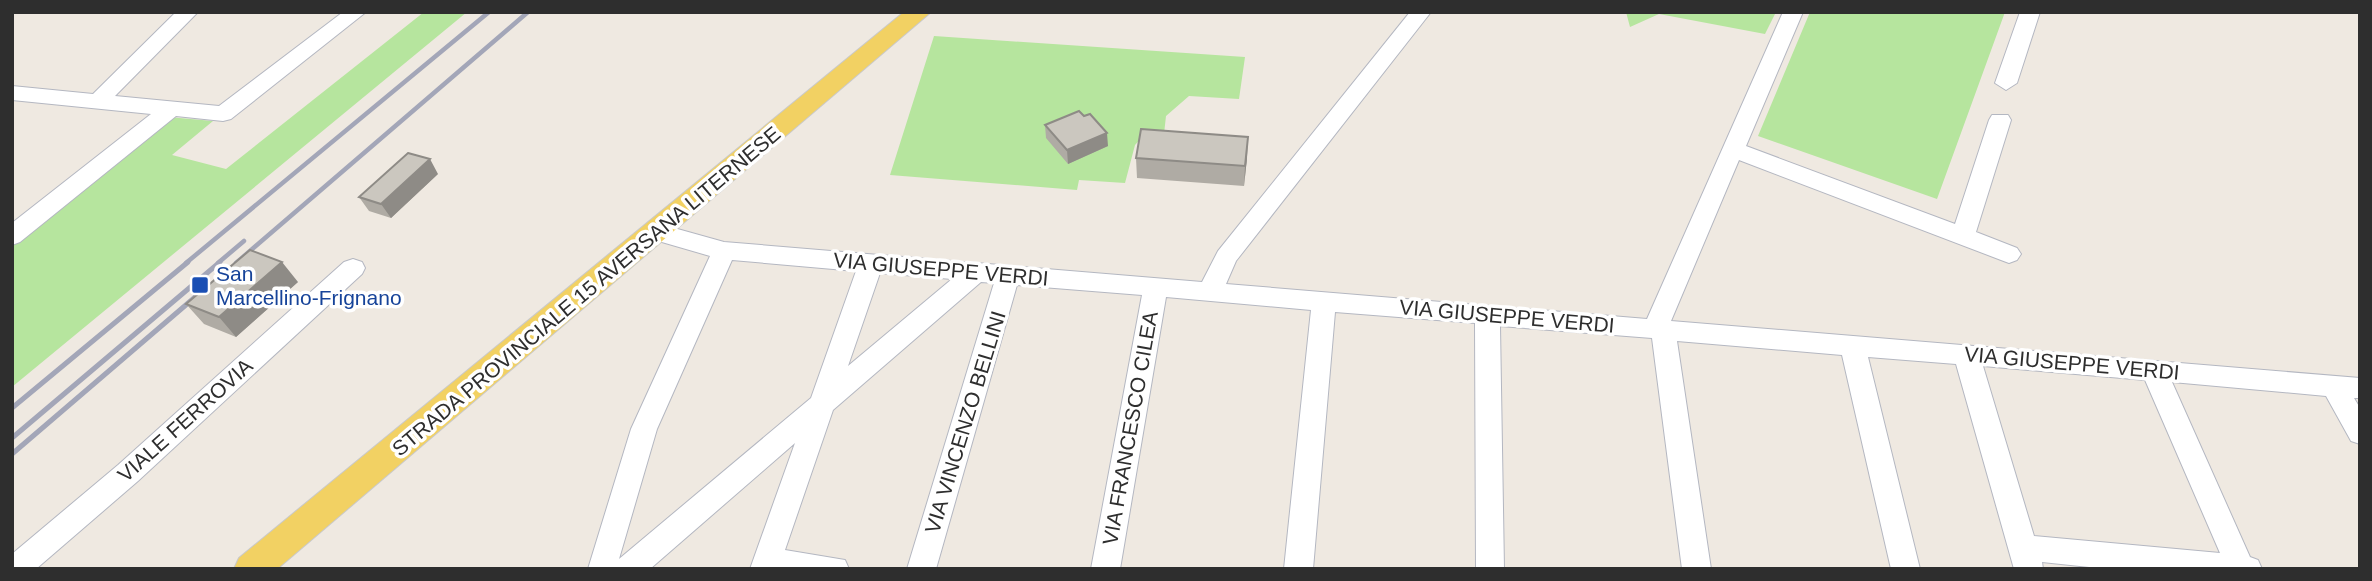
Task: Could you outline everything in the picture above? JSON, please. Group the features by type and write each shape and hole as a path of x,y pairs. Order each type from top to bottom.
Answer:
{"main road":[{"name":"STRADA PROVINCIALE 15 AVERSANA LITERNESE","path":"251,569 919,12"}],"street":[{"path":"98,101 188,12"},
{"path":"12,93 223,114 356,12"},
{"path":"1210,292 1226,257 1421,12"},
{"path":"1697,569 1659,328 1793,12"},
{"path":"2006,83 2031,12"},
{"path":"12,236 171,109"},
{"path":"1962,237 2000,120"},
{"path":"1734,150 2009,254"},
{"name":"VIA GIUSEPPE VERDI","path":"656,232 724,251 2347,387"},
{"path":"602,569 644,429 724,251"},
{"path":"835,569 765,565 871,264"},
{"name":"VIALE FERROVIA","path":"15,569 128,472 353,268"},
{"path":"629,569 976,272"},
{"name":"VIA VINCENZO BELLINI","path":"921,569 1008,275"},
{"name":"VIA FRANCESCO CILEA","path":"1105,569 1156,287"},
{"path":"1298,569 1324,302"},
{"path":"1487,315 1490,569"},
{"path":"1852,345 1906,569"},
{"path":"1966,354 2025,558 2248,569"},
{"path":"2153,370 2241,568"},
{"path":"2347,387 2360,433"}],"green space":[{"path":"424,12 467,12 12,387 12,241 168,117 213,121 172,155 226,169"},
{"path":"1626,12 1776,12 1765,34 1659,14 1630,27"},
{"path":"1810,12 2005,12 1937,199 1758,136"},
{"path":"934,36 1245,57 1239,99 1189,96 1166,116 1164,134 1145,134 1135,145 1125,183 1079,180 1077,190 890,175"}],"building":[{"path":"1079,111 1084,116 1090,114 1107,133 1067,150 1045,125"},
{"path":"1141,129 1248,137 1245,166 1136,158"},
{"path":"408,153 430,159 381,204 359,197"},
{"path":"250,250 282,262 219,317 186,304"}],"railway":[{"path":"186,263 489,12"},
{"path":"236,263 528,12"},
{"path":"218,263 244,241"},
{"path":"12,408 188,262"},
{"path":"12,438 220,262"},
{"path":"12,454 201,292"}],"place":[{"name":"San Marcellino-Frignano","path":"200,285"}]}
